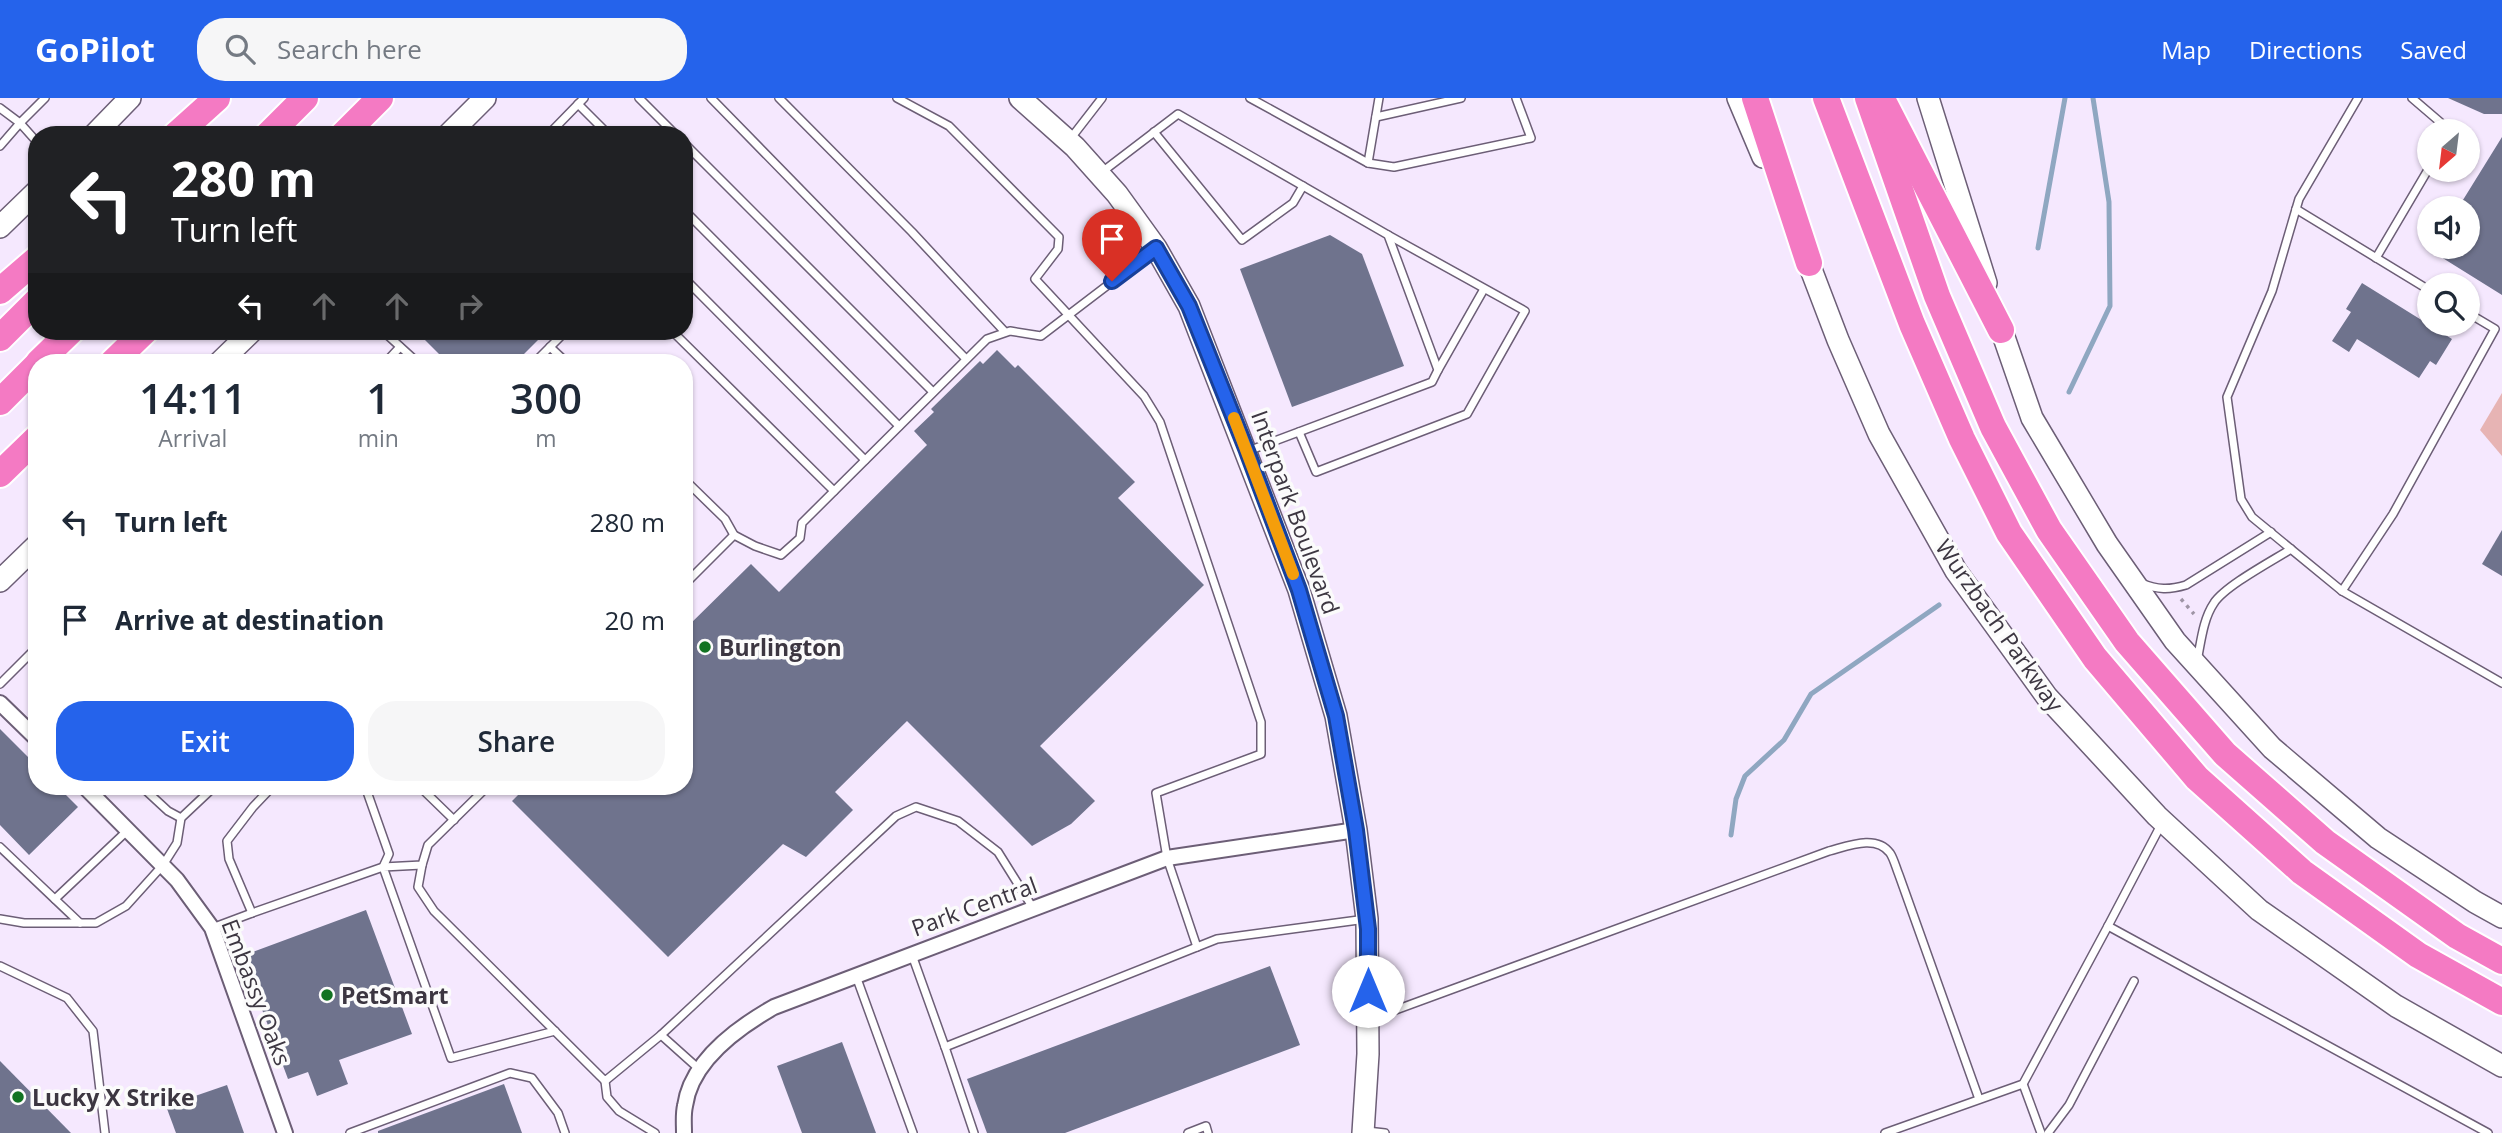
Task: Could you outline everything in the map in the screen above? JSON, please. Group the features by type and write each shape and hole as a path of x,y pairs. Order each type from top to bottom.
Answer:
{"highway":[{"path":"186,126 218,98"},
{"path":"195,126 218,98"},
{"path":"277,126 305,98"},
{"path":"352,126 380,98"},
{"path":"1755,98 1809,263"},
{"path":"1826,98 1912,324 1962,439 2009,533 2095,658 2197,778 2302,872 2418,955 2502,1002"},
{"path":"1868,98 1937,296 1993,427 2049,530 2127,642 2225,754 2325,842 2457,936 2502,961"},
{"path":"1882,98 2001,330"},
{"path":"0,291 28,267"},
{"path":"0,338 28,310"},
{"path":"48,354 62,340"},
{"path":"121,354 136,340"},
{"path":"0,401 28,374"},
{"path":"0,474 28,447"}],"main road":[{"path":"103,126 131,98"},
{"path":"457,126 485,98"},
{"name":"Wurzbach Parkway","path":"1738,98 1879,433 1955,571 2047,697 2163,822 2259,910 2396,1006 2502,1066"},
{"path":"1928,98 2001,330 2032,418 2107,544 2132,580 2175,641 2272,748 2378,838 2502,917"},
{"name":"Interpark Boulevard","path":"1028,100 1116,194 1156,248 1189,306 1303,602 1336,716 1356,830 1367,919 1368,1020 1361,1132"},
{"path":"0,228 28,200"},
{"path":"228,354 243,340"},
{"path":"0,581 28,554"}],"street":[{"path":"0,703 28,730"},
{"name":"Embassy Oaks","path":"96,795 177,880 212,928 285,1133"},
{"name":"Park Central","path":"684,1133 685,1104 699,1069 728,1037 750,1020 774,1007 1167,858 1356,830"}],"lane":[{"path":"0,146 45,98"},
{"path":"639,98 667,126"},
{"path":"711,98 966,359"},
{"path":"779,98 912,232 1005,332"},
{"path":"897,98 949,126 1059,237 1058,249 1035,279 1144,396 1160,422 1261,722 1261,754 1156,793 1167,858 1197,947"},
{"path":"1069,141 1102,98"},
{"path":"1250,98 1368,163 1394,167 1531,138 1516,98"},
{"path":"1376,117 1461,98"},
{"path":"2358,98 2300,199 2273,291 2227,397 2241,499 2252,517 2342,591 2502,683"},
{"path":"2412,98 2436,119"},
{"path":"1368,163 1377,99"},
{"path":"557,126 581,101 602,126"},
{"path":"0,108 28,132"},
{"path":"1099,174 1178,114 1524,311 1467,414 1316,472 1299,432"},
{"path":"1154,132 1241,240 1293,203 1303,186"},
{"path":"693,152 933,393"},
{"path":"2375,258 2421,182"},
{"path":"2297,209 2417,283"},
{"path":"693,219 899,426"},
{"path":"1388,235 1438,370"},
{"path":"693,488 724,519 734,535 755,547 781,555 800,538 802,523 987,339 1010,331 1041,336 1156,248"},
{"path":"693,287 865,460"},
{"path":"1247,451 1432,382 1484,289"},
{"path":"2342,591 2402,498 2495,329 2480,320"},
{"path":"393,340 408,354"},
{"path":"543,354 557,340"},
{"path":"682,340 834,491"},
{"path":"393,354 400,347"},
{"path":"550,347 557,354"},
{"path":"2132,580 2160,589 2186,585 2271,533"},
{"path":"693,576 734,535"},
{"path":"2197,665 2202,634 2214,602 2224,592 2291,549"},
{"path":"0,684 28,656"},
{"path":"150,795 167,811 181,818"},
{"path":"0,919 24,923 96,923 126,906 163,865 177,843 181,818 205,795"},
{"path":"252,913 229,859 227,841 265,795"},
{"path":"368,795 389,853 383,867 451,1058 555,1031"},
{"path":"428,795 454,820"},
{"path":"479,795 428,845 418,887 434,911 605,1081 607,1097 619,1111 655,1133"},
{"path":"605,1081 661,1035 896,816 916,807 958,821 998,852 1034,908"},
{"path":"1885,1133 2023,1084 2163,822"},
{"path":"55,899 128,830"},
{"path":"1368,1020 1829,851 1861,843 1879,844 1890,853 1899,875 1979,1099"},
{"path":"0,847 80,923"},
{"path":"212,928 383,867 422,865"},
{"path":"945,1047 1217,939 1367,919"},
{"path":"2108,926 2488,1133"},
{"path":"911,953 974,1133"},
{"path":"0,965 67,998 93,1031 105,1133"},
{"path":"856,974 913,1133"},
{"path":"2048,1133 2069,1105 2134,981"},
{"path":"661,1035 699,1069"},
{"path":"350,1133 510,1073 532,1078 558,1113 565,1133"},
{"path":"2023,1084 2041,1133"},
{"path":"1188,1133 1206,1126 1208,1133"},
{"path":"1361,1132 1385,1133"}],"path":[{"path":"2179,596 2196,616"}],"shaded area":[{"path":"2502,393 2502,456 2480,430"}],"building":[{"path":"2448,98 2502,98 2502,114 2484,114"},
{"path":"2502,137 2502,295 2480,281 2480,273 2467,273 2444,259 2480,259 2480,196 2465,196 2474,182 2480,182 2480,172"},
{"path":"1330,235 1362,254 1404,366 1292,407 1240,269"},
{"path":"2362,283 2417,317 2417,336 2447,336 2452,339 2436,365 2430,361 2419,378 2357,339 2349,352 2332,341 2351,312 2346,309"},
{"path":"425,340 538,340 524,354 439,354"},
{"path":"997,350 1015,368 1018,365 1135,482 1118,498 1204,585 1040,746 1095,801 1071,824 1032,846 907,721 835,792 853,810 806,857 783,844 668,957 512,801 518,795 693,795 693,621 751,564 779,592 927,445 914,431 934,412 931,409 980,361 983,364"},
{"path":"2502,530 2502,576 2482,564"},
{"path":"0,729 28,757 28,795 66,795 78,807 29,855 0,825"},
{"name":"PetSmart","path":"366,910 412,1034 339,1060 348,1084 317,1096 308,1072 288,1079 242,956"},
{"path":"1270,966 1300,1045 1065,1133 987,1133 967,1079"},
{"path":"842,1042 876,1133 802,1133 777,1066"},
{"name":"Lucky X Strike","path":"0,1061 71,1133 0,1133"},
{"path":"504,1084 522,1133 378,1133 378,1131"},
{"path":"227,1085 244,1133 176,1133 166,1106"}],"waterway":[{"path":"2038,248 2065,98"},
{"path":"2069,392 2110,306 2109,202 2093,98"},
{"path":"1731,835 1736,799 1745,776 1784,740 1811,694 1939,605"}],"slow traffic":[{"path":"1234,418 1293,574"}],"place":[{"name":"Burlington","path":"705,647"},
{"name":"PetSmart","path":"327,995"},
{"name":"Lucky X Strike","path":"18,1097"}],"route":[{"path":"1112,281 1156,248 1189,306 1299,590 1336,716 1356,830 1368,929 1368,991"}]}
